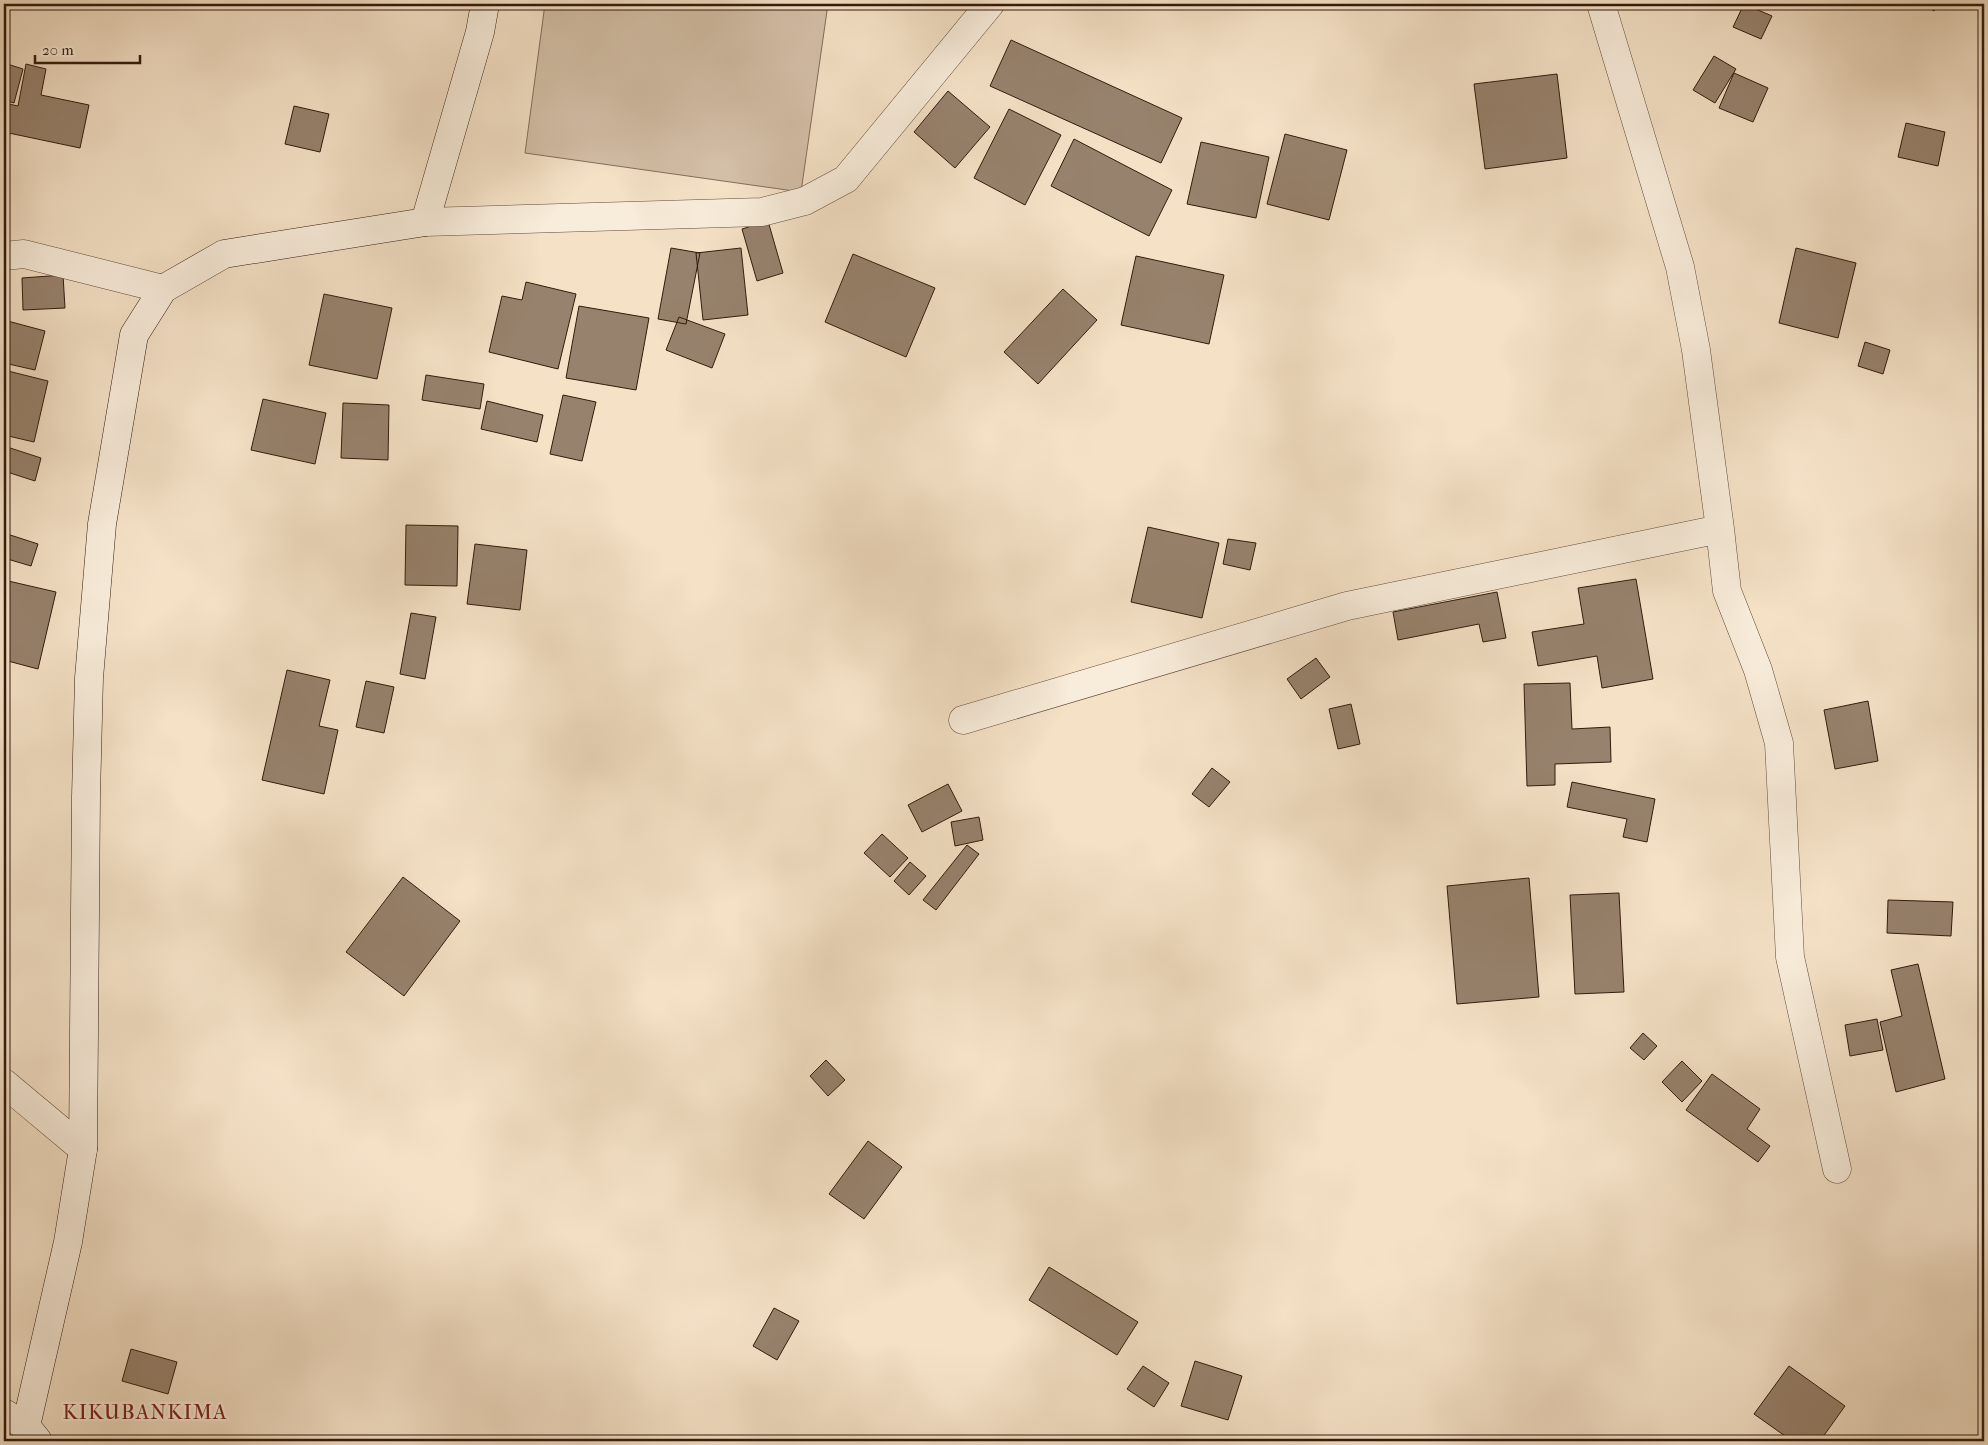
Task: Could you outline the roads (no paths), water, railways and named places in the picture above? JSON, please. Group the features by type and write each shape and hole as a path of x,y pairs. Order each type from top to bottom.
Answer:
{"street":[{"path":"424,222 480,32 485,4"},
{"path":"23,1427 68,1242 83,1149 86,796 89,688 102,524 134,335 163,289 224,254 424,222 762,212 805,201 846,179 990,4"},
{"path":"1601,4 1680,267 1696,350 1727,591 1758,670 1779,743 1790,957 1837,1169"},
{"path":"4,256 24,254 163,289"},
{"path":"963,720 1347,606 1720,529"},
{"path":"4,1083 83,1149"}],"district":[{"name":"KIKUBANKIMA","path":"145,1412"}]}
